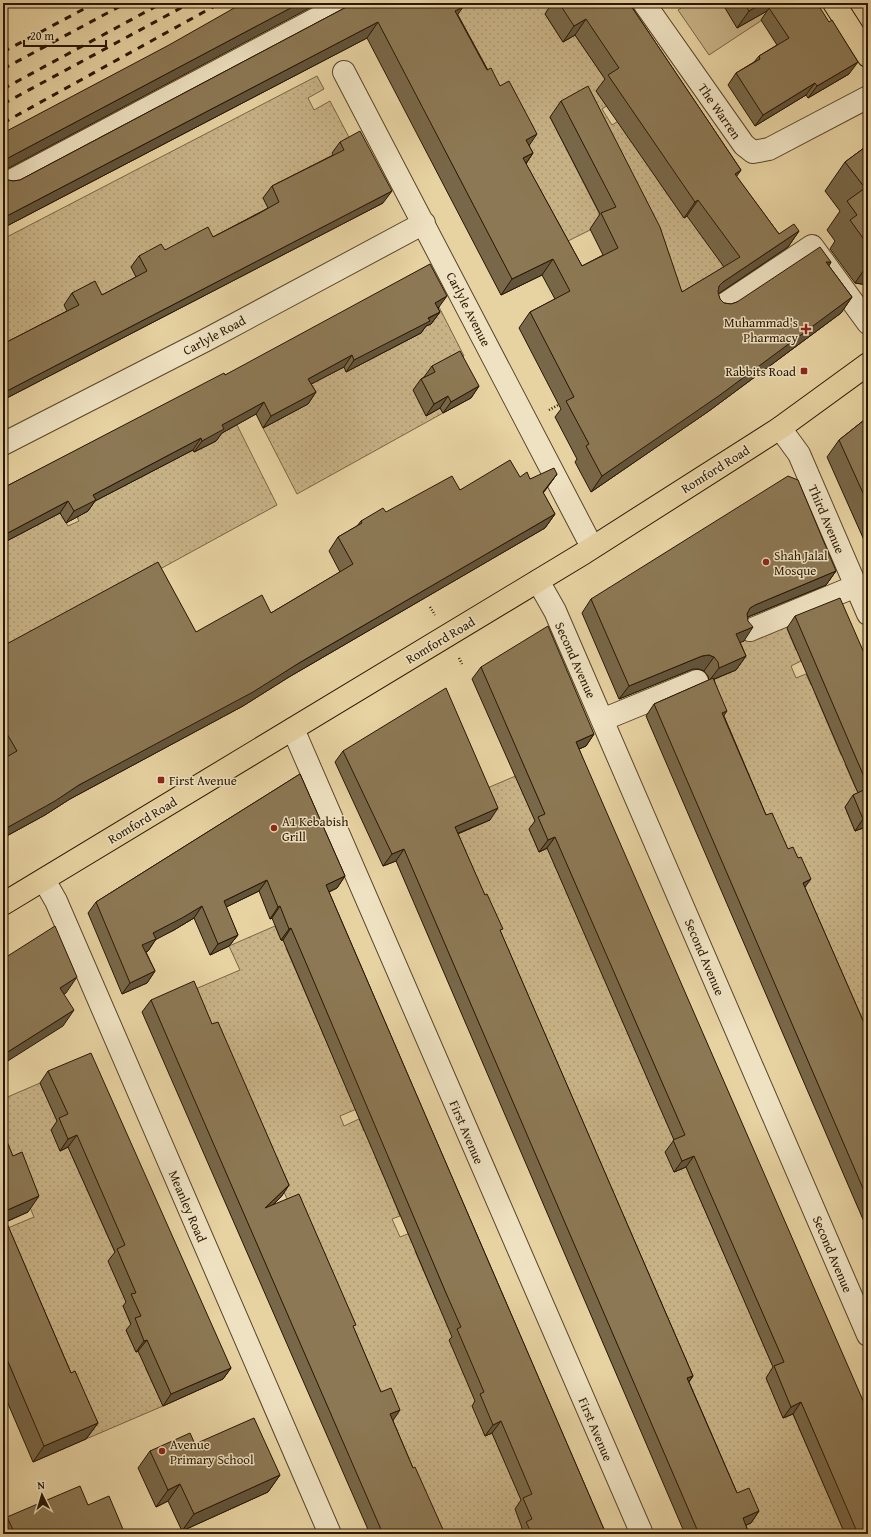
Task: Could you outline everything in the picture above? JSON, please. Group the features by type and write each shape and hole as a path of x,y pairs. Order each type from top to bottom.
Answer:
{"main road":[{"path":"834,3 868,56"},
{"name":"Romford Road","path":"3,904 538,581 780,428 868,364"}],"street":[{"path":"3,185 346,3"},
{"name":"The Warren","path":"644,3 744,145 753,152 769,149 868,97"},
{"name":"Carlyle Avenue","path":"344,72 592,547"},
{"name":"Carlyle Road","path":"3,444 212,336 424,223"},
{"path":"719,308 812,246 868,323"},
{"name":"Third Avenue","path":"780,428 799,454 868,614"},
{"name":"Second Avenue","path":"538,581 551,602 868,1335"},
{"path":"750,630 856,586"},
{"path":"602,720 697,681"},
{"name":"First Avenue","path":"293,729 642,1534"},
{"name":"Meanley Road","path":"44,880 56,901 330,1534"}],"path":[{"path":"527,421 566,401"}],"shaded area":[{"path":"456,3 554,3 545,14 563,42 575,35 618,98 602,109 612,125 620,120 661,185 684,218 723,190 729,273 671,308 550,117 604,223 552,249 452,23"},
{"path":"689,3 788,3 709,55 678,10"},
{"path":"317,76 324,89 308,98 314,110 330,101 352,143 347,184 264,198 272,214 3,354 3,239"},
{"path":"439,307 464,356 424,377 443,413 297,494 263,428 285,416 300,390 339,358 347,371"},
{"path":"237,425 277,505 3,655 3,530 55,503 68,526 79,521 77,517 88,511 78,493 190,445 194,452 216,441 208,426 225,431"},
{"path":"799,617 801,623 787,629 796,650 812,644 800,658 801,661 791,666 796,678 806,674 811,685 827,678 816,696 841,755 861,757 845,764 856,789 868,797 845,807 855,831 868,826 868,1064 672,698 736,670 727,648"},
{"path":"567,754 537,825 529,829 539,852 565,841 677,1147 674,1172 686,1167 722,1249 787,1335 793,1414 845,1534 736,1534 728,1504 448,838 478,792"},
{"path":"275,926 281,940 298,933 286,948 350,1096 366,1105 340,1116 344,1126 359,1119 364,1131 375,1126 388,1153 376,1158 381,1170 385,1176 402,1185 390,1191 400,1216 392,1219 400,1237 423,1228 430,1244 415,1251 438,1304 453,1311 485,1436 492,1433 524,1505 524,1531 518,1534 432,1534 281,1185 186,993 240,970 229,946"},
{"path":"40,1083 60,1126 60,1151 68,1147 117,1257 127,1304 123,1306 132,1328 126,1330 136,1352 148,1347 146,1369 163,1406 86,1439 3,1230 34,1217 18,1179 3,1155 3,1099"}],"building":[{"path":"243,3 300,3 8,158 3,165 3,133 169,45"},
{"path":"354,3 461,3 463,7 455,11 487,70 491,68 500,86 509,81 537,134 526,140 533,153 523,158 582,266 618,248 601,213 616,207 561,101 588,86 660,227 682,292 740,257 698,200 695,202 608,75 619,68 586,19 574,26 559,3 629,3 741,170 735,174 779,234 794,224 799,231 723,282 719,286 718,292 720,299 724,303 731,304 737,302 820,247 831,262 826,262 852,297 720,395 602,476 586,446 589,444 566,401 574,397 530,312 570,291 553,259 512,279 378,22 3,218 3,175 8,180 20,180"},
{"path":"744,3 763,3 749,11"},
{"path":"778,3 817,3 829,22 832,20 858,62 817,86 815,83 763,115 736,73 760,59 759,56 789,38 769,8"},
{"path":"360,131 392,191 3,393 3,344 79,305 72,293 95,281 102,295 147,271 139,256 161,244 165,250 208,227 213,237 258,214 279,202 272,186 344,150 340,142"},
{"path":"868,145 868,245 850,220 857,215 847,201 865,188 845,162"},
{"path":"430,264 447,296 435,303 440,312 428,318 430,321 354,360 352,355 308,379 316,392 271,416 264,402 222,425 224,429 202,441 201,438 93,495 96,500 74,511 68,501 4,535 5,537 3,537 3,488 224,373 225,375"},
{"path":"460,351 479,386 451,402 448,396 434,404 421,379 435,372 432,366"},
{"path":"868,417 868,504 839,440"},
{"path":"510,460 520,477 527,472 530,479 554,468 557,474 543,492 555,514 299,663 253,692 79,785 55,801 3,830 3,759 17,751 3,727 3,646 158,562 196,632 262,595 271,613 353,564 338,537 362,523 361,521 383,508 386,512 452,476 460,490"},
{"path":"788,476 798,480 836,571 750,608 747,614 748,621 753,627 736,634 746,656 719,668 718,662 714,657 709,655 702,656 629,686 591,599"},
{"path":"840,598 868,662 868,786 795,616"},
{"path":"548,626 594,734 576,742 868,1412 868,1534 858,1534 801,1402 791,1407 774,1366 784,1362 694,1156 682,1161 673,1140 685,1135 555,837 548,840 538,817 545,814 481,667"},
{"path":"713,678 727,711 722,713 766,815 772,813 788,849 793,847 798,858 801,857 811,879 803,883 868,1032 868,1200 654,704"},
{"path":"446,688 498,808 455,827 485,895 487,894 503,929 500,930 693,1376 687,1378 737,1493 749,1488 759,1511 743,1518 749,1534 699,1534 404,849 392,854 343,751"},
{"path":"300,774 345,876 326,885 606,1534 532,1534 526,1522 532,1519 523,1498 532,1494 501,1421 493,1425 480,1394 484,1392 457,1329 461,1327 291,928 289,929 280,906 278,907 267,880 224,901 238,935 218,944 202,906 153,933 156,939 142,945 155,971 130,983 96,902"},
{"path":"868,788 868,817 863,819 853,795"},
{"path":"55,926 77,977 60,988 74,1010 3,1055 3,959"},
{"path":"194,981 212,1024 218,1022 289,1185 265,1208 299,1194 356,1325 353,1326 381,1392 391,1388 400,1410 390,1414 413,1468 415,1467 445,1534 383,1534 151,1000"},
{"path":"91,1053 231,1368 171,1394 147,1340 144,1341 135,1318 141,1316 131,1294 136,1293 117,1249 125,1245 77,1135 68,1139 59,1118 68,1114 48,1071"},
{"path":"3,1132 13,1156 22,1152 39,1196 3,1212"},
{"path":"3,1214 71,1373 75,1371 98,1423 44,1446 3,1350"},
{"path":"254,1418 280,1475 194,1514 180,1484 168,1490 150,1451 190,1433 195,1444"},
{"path":"80,1486 88,1505 109,1496 125,1534 15,1534 7,1517"}],"railway":[{"path":"3,52 95,3"},
{"path":"3,69 126,3"},
{"path":"3,89 162,3"},
{"path":"3,104 190,3"},
{"path":"3,123 220,3"}],"place":[{"name":"Muhammad's Pharmacy","path":"806,329"},
{"name":"Rabbits Road","path":"804,371"},
{"name":"Shah Jalal Mosque","path":"766,562"},
{"name":"First Avenue","path":"161,780"},
{"name":"A1 Kebabish Grill","path":"274,828"},
{"name":"Avenue Primary School","path":"162,1451"}]}
